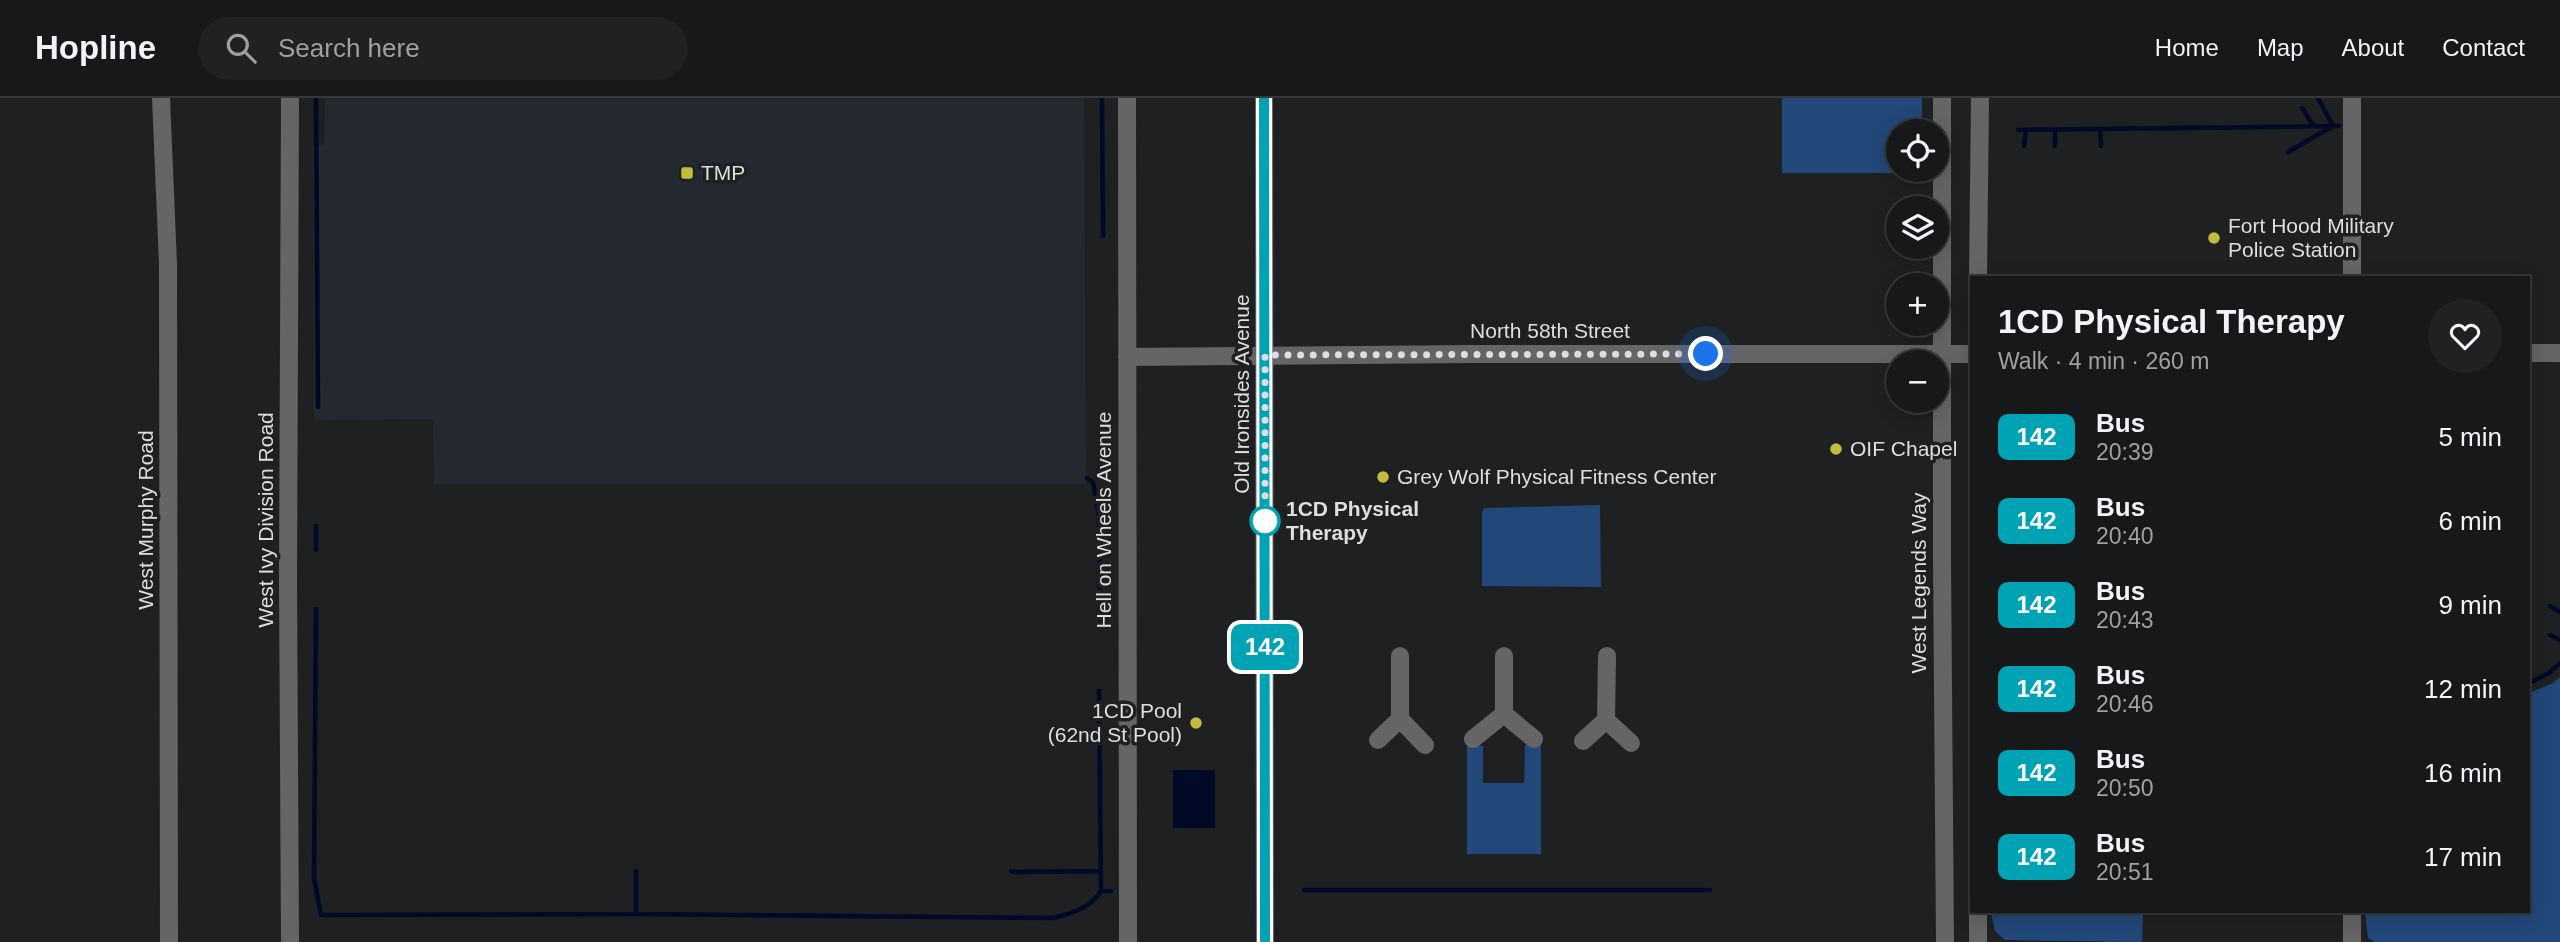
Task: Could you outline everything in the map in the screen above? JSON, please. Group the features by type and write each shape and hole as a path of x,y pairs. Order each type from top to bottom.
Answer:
{"street":[{"name":"West Murphy Road","path":"161,98 169,264 169,942"},
{"name":"West Ivy Division Road","path":"290,98 290,942"},
{"name":"Hell on Wheels Avenue","path":"1127,98 1128,942"},
{"name":"Old Ironsides Avenue","path":"1264,98 1265,942"},
{"name":"West Legends Way","path":"1942,98 1942,350"},
{"path":"1978,276 1980,98"},
{"path":"2352,98 2352,276"},
{"path":"2530,353 2560,353"},
{"name":"North 58th Street","path":"1127,357 1886,354"},
{"name":"North 58th Street","path":"1949,354 1970,354"},
{"name":"West Legends Way","path":"1942,413 1945,942"},
{"path":"1400,656 1400,719 1424,745"},
{"path":"1504,656 1504,714"},
{"path":"1584,741 1606,720 1607,656"},
{"path":"1473,738 1504,714"},
{"path":"1504,714 1534,739"},
{"path":"1378,740 1400,719"},
{"path":"1606,720 1631,743"},
{"path":"1978,913 1978,942"},
{"path":"2352,913 2352,942"}],"shaded area":[{"path":"325,98 1084,98 1086,484 434,484 433,419 314,420 313,146 324,146"},
{"path":"1782,98 1922,98 1922,119 1886,119 1886,173 1782,173"},
{"path":"1600,505 1601,587 1482,586 1484,508"},
{"path":"2560,677 2560,942 2375,942 2368,938 2365,913 2530,913 2530,693"},
{"path":"1467,744 1483,746 1483,783 1524,783 1525,745 1541,744 1541,854 1467,854"},
{"path":"1173,770 1215,770 1215,828 1173,828"},
{"path":"1991,913 2143,913 2142,942 2005,940 1995,931"}],"waterway":[{"path":"316,98 318,407"},
{"path":"1102,98 1103,236"},
{"path":"2288,152 2333,126 2318,98"},
{"path":"2302,108 2313,125"},
{"path":"2018,130 2339,126"},
{"path":"2100,129 2101,146"},
{"path":"2024,146 2026,130"},
{"path":"2055,130 2055,146"},
{"path":"1087,478 1093,482 1099,516 1100,625"},
{"path":"316,526 316,550"},
{"path":"2550,606 2560,612"},
{"path":"316,609 314,878 321,915"},
{"path":"2550,635 2560,640"},
{"path":"2530,682 2549,673 2560,663"},
{"path":"1099,691 1101,891 1111,891"},
{"path":"636,871 636,914"},
{"path":"1011,871 1101,871"},
{"path":"1304,890 1710,890"},
{"path":"321,915 636,914 1053,918 1086,906 1101,891"}],"bus line":[{"name":"142","path":"1264,98 1265,942"}],"place":[{"name":"TMP","path":"687,173"},
{"name":"Fort Hood Military Police Station","path":"2214,238"},
{"name":"OIF Chapel","path":"1836,449"},
{"name":"Grey Wolf Physical Fitness Center","path":"1383,477"},
{"name":"1CD Physical Therapy","path":"1265,521"},
{"name":"1CD Pool (62nd St Pool)","path":"1196,723"}],"route":[{"path":"1265,521 1265,355 1706,354"}]}
